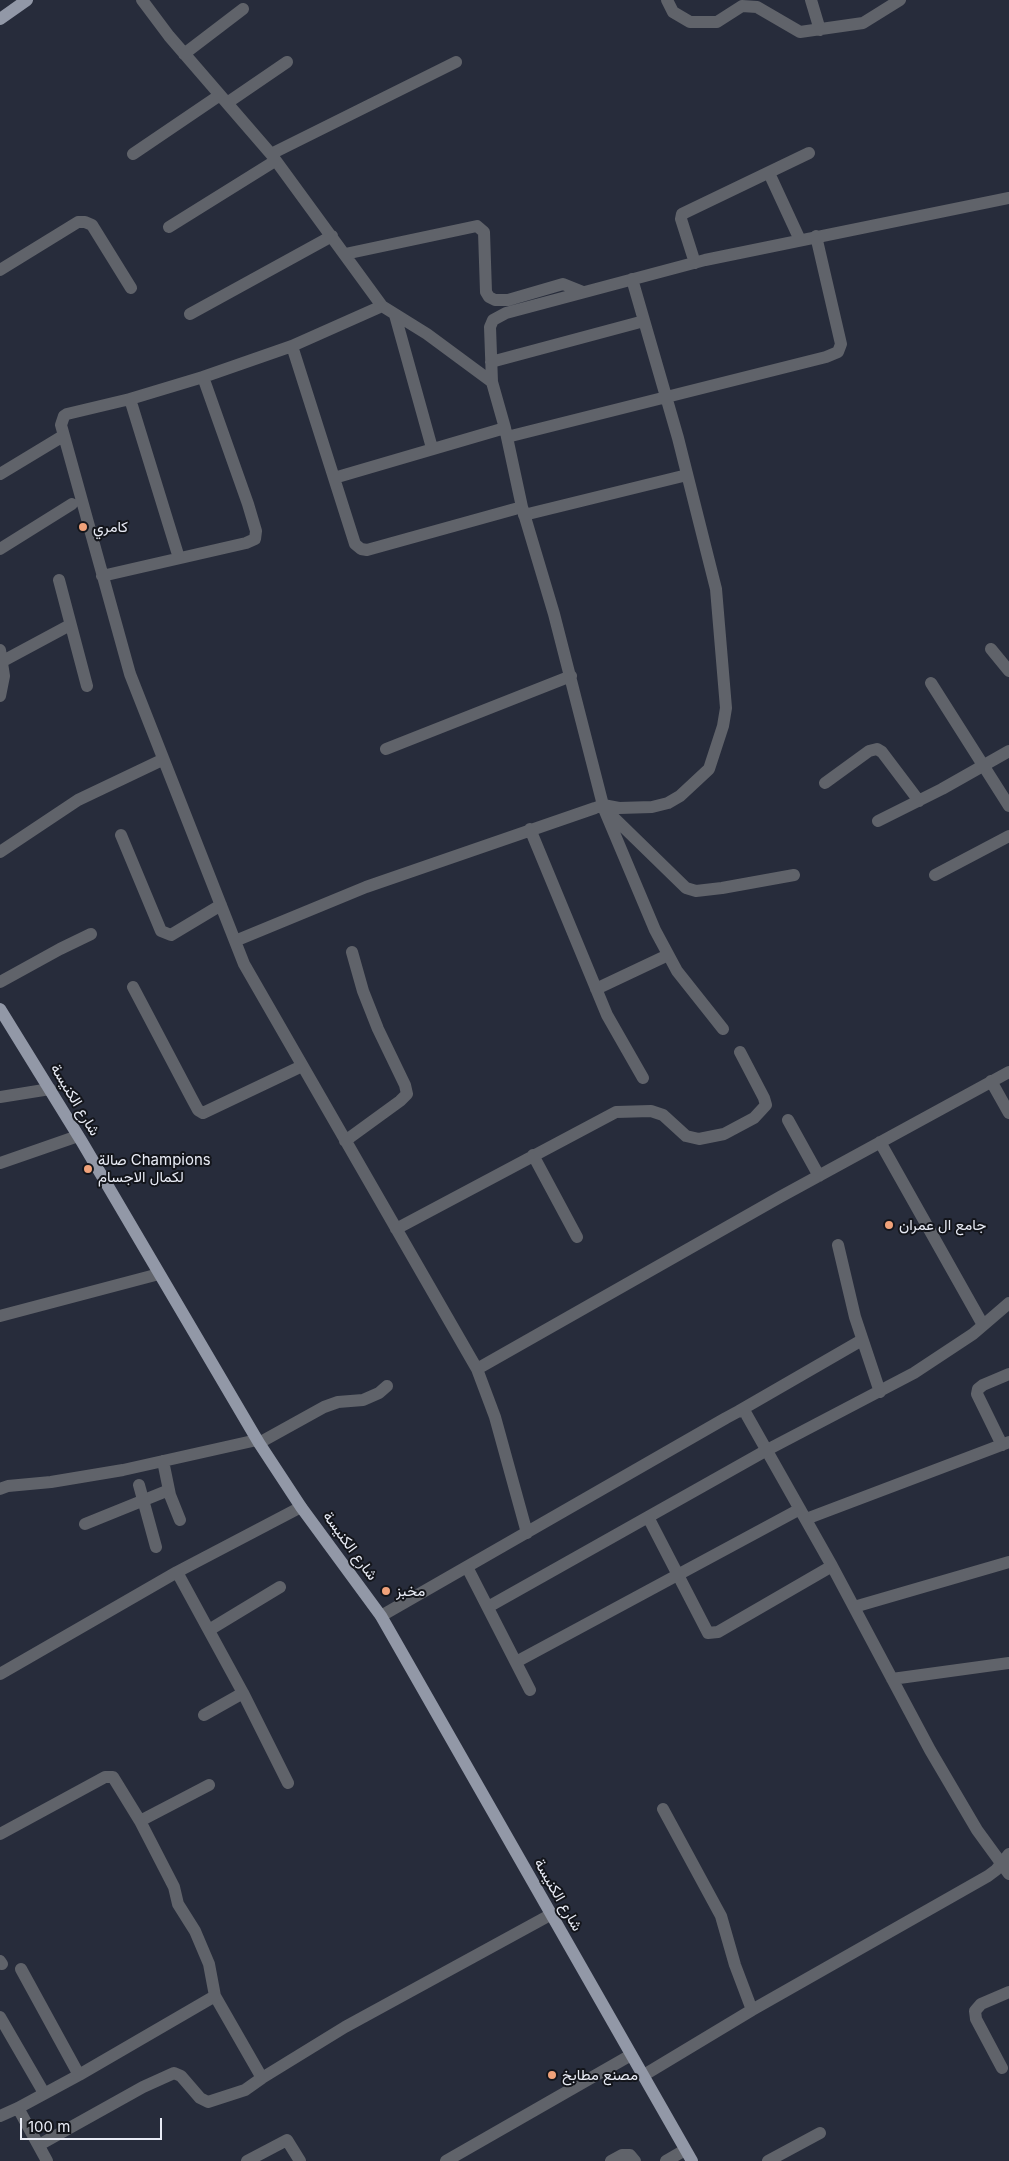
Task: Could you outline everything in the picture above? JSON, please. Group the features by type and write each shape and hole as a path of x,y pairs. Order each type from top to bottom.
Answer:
{"main road":[{"path":"0,19 26,0"},
{"name":"شارع الكنيسة","path":"0,1009 50,1089 258,1441 301,1507 381,1616 550,1915 689,2155"}],"street":[{"path":"142,0 184,54 273,158 382,306 426,334 492,382"},
{"path":"667,0 673,12 690,22 717,22 742,6 757,7 800,32 863,24 900,0"},
{"path":"811,0 820,30"},
{"path":"184,54 243,9"},
{"path":"133,154 287,62"},
{"path":"169,226 273,158 456,62"},
{"path":"695,263 681,219 682,214 809,153"},
{"path":"769,173 800,240"},
{"path":"723,1029 692,992 655,930 604,807 572,676 523,511 506,433 492,382 490,327 493,320 506,313 695,263 816,236 1009,198"},
{"path":"0,270 78,222 85,222 92,225 131,288"},
{"path":"345,254 477,226 484,232 486,292 489,297 495,300 508,300 563,284 583,292"},
{"path":"190,314 332,236"},
{"path":"334,478 432,448 666,398 826,357 838,352 841,344 816,236"},
{"path":"235,941 366,887 530,829 604,807 652,807 668,803 680,796 709,769 723,726 726,708 716,589 687,475 632,279"},
{"path":"382,306 292,346 203,377 130,399 67,414 62,421 64,436 130,674 162,760 244,964 477,1369 495,1417 527,1533"},
{"path":"395,315 432,448"},
{"path":"491,362 644,321"},
{"path":"292,346 356,544 367,550 523,511 687,475"},
{"path":"102,576 246,543 255,539 256,531 248,504 203,377"},
{"path":"130,399 179,558"},
{"path":"0,474 64,436"},
{"path":"0,549 72,504"},
{"path":"58,580 87,686"},
{"path":"0,696 4,682 1,655 70,625"},
{"path":"991,649 1009,671"},
{"path":"386,749 572,676"},
{"path":"930,683 1009,806"},
{"path":"825,783 869,751 877,749 891,762 919,801"},
{"path":"878,821 985,766 1009,751"},
{"path":"0,852 78,800 162,760"},
{"path":"604,807 686,888 696,891 722,888 794,875"},
{"path":"530,829 607,1015 643,1078"},
{"path":"121,836 162,931 171,935 221,905"},
{"path":"935,875 1009,836"},
{"path":"0,982 91,934"},
{"path":"345,1141 407,1094 405,1085 375,1022 363,991 352,952"},
{"path":"596,989 668,954"},
{"path":"133,987 198,1110 203,1113 302,1066"},
{"path":"396,1229 616,1112 651,1111 663,1115 686,1136 699,1139 724,1134 754,1118 766,1105 740,1052"},
{"path":"477,1369 819,1176 1009,1072"},
{"path":"991,1081 1009,1113"},
{"path":"0,1097 50,1089"},
{"path":"788,1120 819,1176"},
{"path":"0,1163 78,1136"},
{"path":"880,1142 983,1325"},
{"path":"533,1155 577,1237"},
{"path":"838,1246 862,1340 880,1392"},
{"path":"0,1316 159,1274"},
{"path":"488,1607 767,1450 914,1373 983,1325 1009,1303"},
{"path":"381,1616 862,1340"},
{"path":"516,1662 677,1575 803,1514 1005,1444 977,1394 978,1389 983,1385 1009,1374"},
{"path":"0,1489 8,1486 60,1481 258,1441 324,1407 338,1402 363,1400 379,1393 387,1386"},
{"path":"644,2075 752,2010 1007,1864 991,1851 977,1830 930,1750 832,1566 767,1450 745,1412 739,1411"},
{"path":"163,1461 169,1490 180,1520"},
{"path":"139,1485 156,1547"},
{"path":"85,1524 169,1490"},
{"path":"0,1674 177,1572 301,1507"},
{"path":"648,1517 705,1629 712,1634 832,1566"},
{"path":"854,1607 1009,1562"},
{"path":"467,1567 530,1690"},
{"path":"177,1572 243,1693 288,1783"},
{"path":"208,1630 280,1587"},
{"path":"892,1679 1009,1663"},
{"path":"204,1715 243,1693"},
{"path":"0,1834 105,1777 113,1777 140,1821 174,1887 178,1904 195,1931 209,1964 214,1996 262,2078"},
{"path":"140,1821 209,1785"},
{"path":"663,1809 721,1916 735,1965 752,2010"},
{"path":"39,2145 143,2087 174,2073 181,2076 200,2098 208,2102 245,2090 345,2027 550,1915"},
{"path":"21,1969 79,2075"},
{"path":"1002,2068 976,2019 975,2010 981,2004 1009,1992"},
{"path":"1,2112 18,2108 79,2075 214,1996"},
{"path":"0,2017 44,2093"},
{"path":"446,2161 631,2056"},
{"path":"18,2108 47,2161"},
{"path":"768,2161 820,2132"},
{"path":"248,2161 287,2140 300,2161"},
{"path":"611,2161 622,2155 630,2155 635,2161"},
{"path":"666,2161 689,2155"}],"place":[{"name":"كامري","path":"83,527"},
{"name":"صالة Champions لكمال الاجسام","path":"88,1169"},
{"name":"جامع ال عمران","path":"889,1225"},
{"name":"مخبز","path":"386,1591"},
{"name":"مصنع مطابخ","path":"552,2075"}]}
